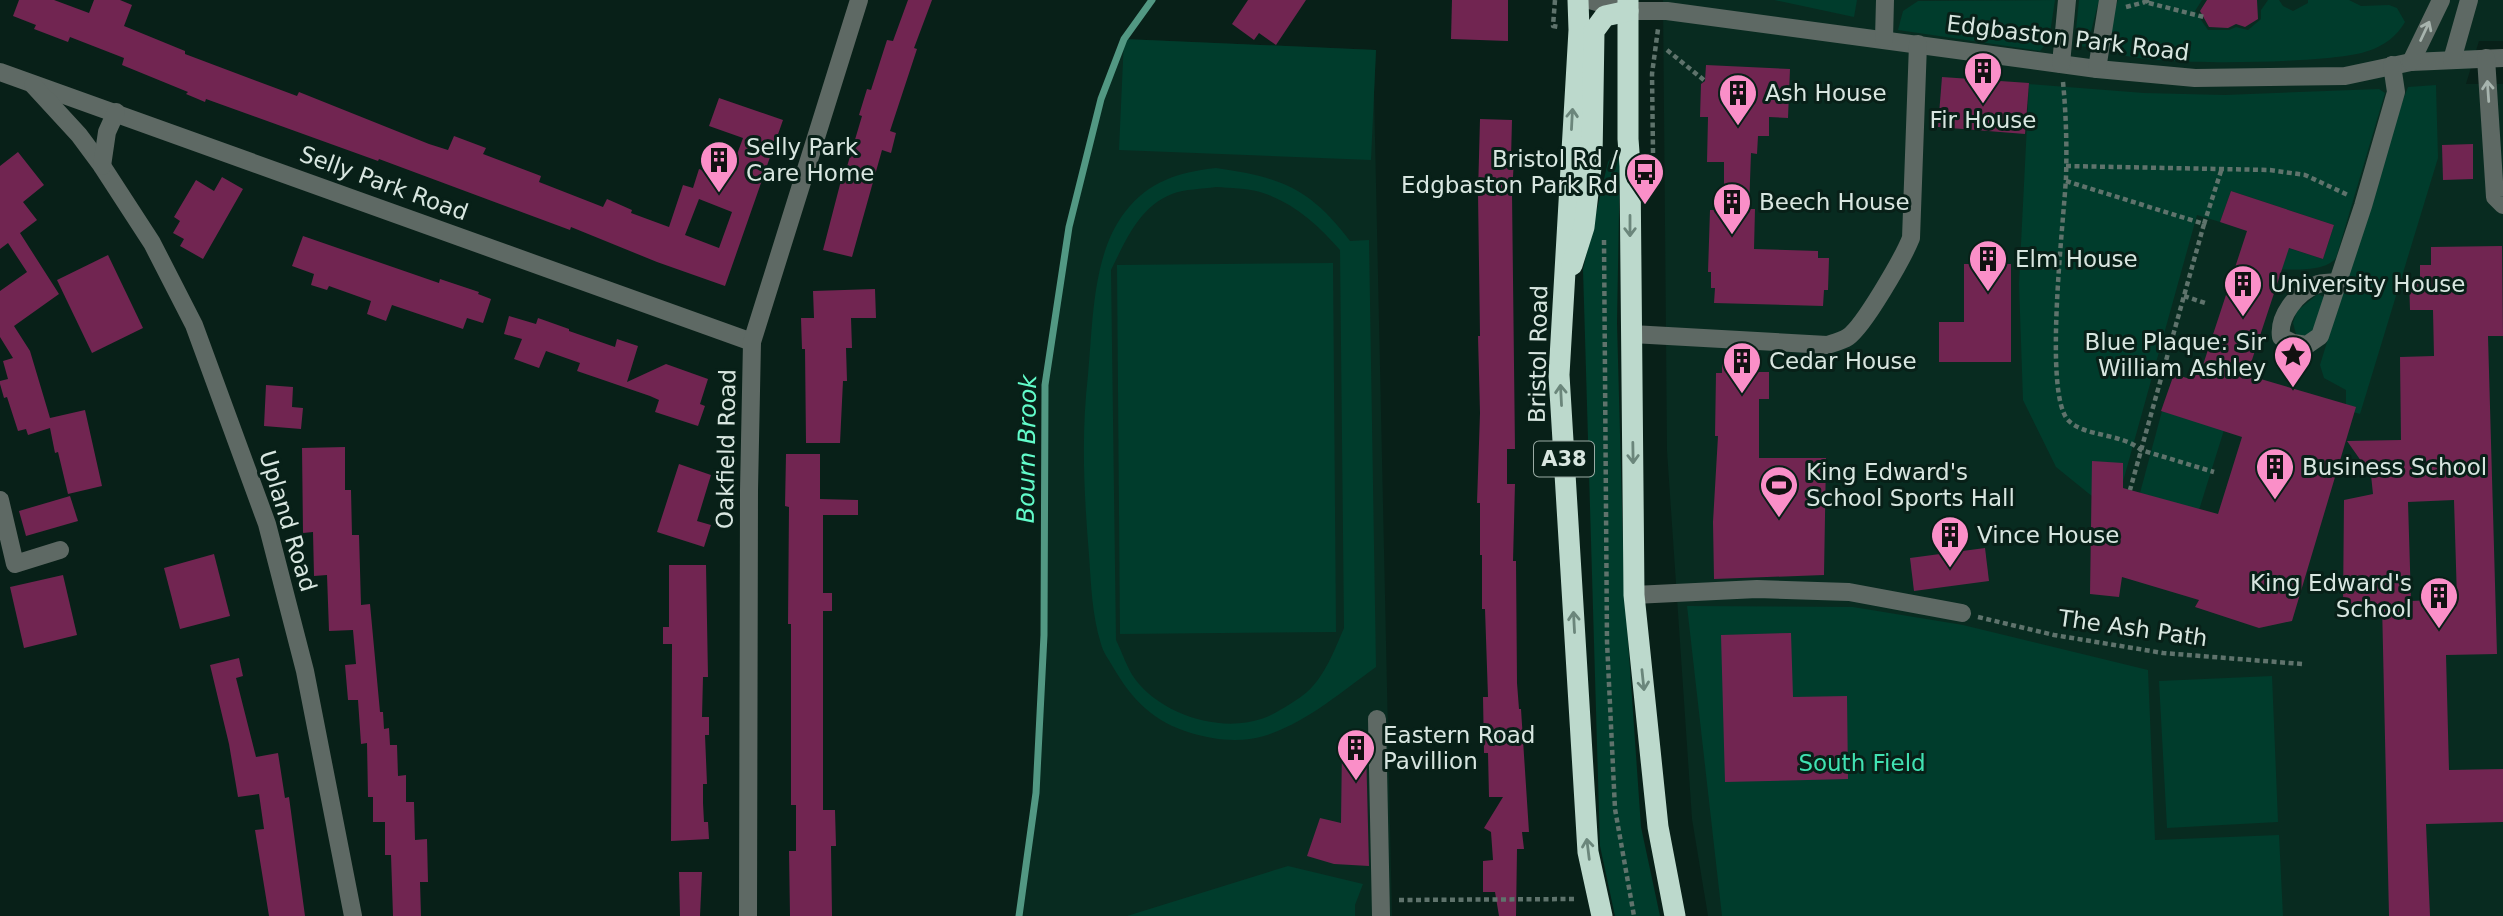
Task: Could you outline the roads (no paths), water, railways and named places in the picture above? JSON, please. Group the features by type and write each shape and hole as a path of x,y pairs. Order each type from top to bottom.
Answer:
{"highway":[{"name":"Bristol Road","path":"1578,0 1559,375 1588,852 1602,916"},
{"path":"1564,289 1584,228 1592,159 1594,31 1605,16 1628,5 1634,595 1658,827 1675,916"}],"street":[{"name":"Oakfield Road","path":"748,916 752,342 859,0"},
{"name":"Edgbaston Park Road","path":"1590,0 2097,69 2195,78 2345,76 2411,62 2495,58"},
{"path":"1884,40 1885,0"},
{"path":"2061,64 2067,0"},
{"path":"2097,69 2108,0"},
{"path":"2411,62 2441,0"},
{"path":"2452,60 2469,0"},
{"path":"1632,334 1827,345 1848,337 1872,307 1911,237 1918,44"},
{"path":"2495,58 2495,197 2503,205"},
{"path":"2338,282 2396,92 2392,65"},
{"name":"Selly Park Road","path":"0,72 752,342"},
{"name":"Upland Road","path":"33,85 79,135 102,166 152,243 194,325 267,524 305,671 353,916"},
{"path":"102,166 107,132 116,112"},
{"path":"0,500 15,564 60,550"},
{"path":"1634,595 1757,589 1849,592 1962,613"},
{"path":"1377,719 1380,908"}],"waterway":[{"name":"Bourn Brook","path":"1019,916 1036,793 1044,635 1045,385 1069,227 1101,99 1124,39 1152,0"}],"place":[{"name":"Fir House","path":"1983,105"},
{"name":"Ash House","path":"1738,127"},
{"name":"Selly Park Care Home","path":"719,194"},
{"name":"Bristol Rd / Edgbaston Park Rd","path":"1645,206"},
{"name":"Beech House","path":"1732,236"},
{"name":"Elm House","path":"1988,293"},
{"name":"University House","path":"2243,318"},
{"name":"Blue Plaque: Sir William Ashley","path":"2293,389"},
{"name":"Cedar House","path":"1742,395"},
{"name":"Business School","path":"2275,501"},
{"name":"King Edward's School Sports Hall","path":"1779,519"},
{"name":"Vince House","path":"1950,569"},
{"name":"King Edward's School","path":"2439,630"},
{"name":"Eastern Road Pavillion","path":"1356,782"}],"park label":[{"name":"South Field","path":"1862,763"}]}
